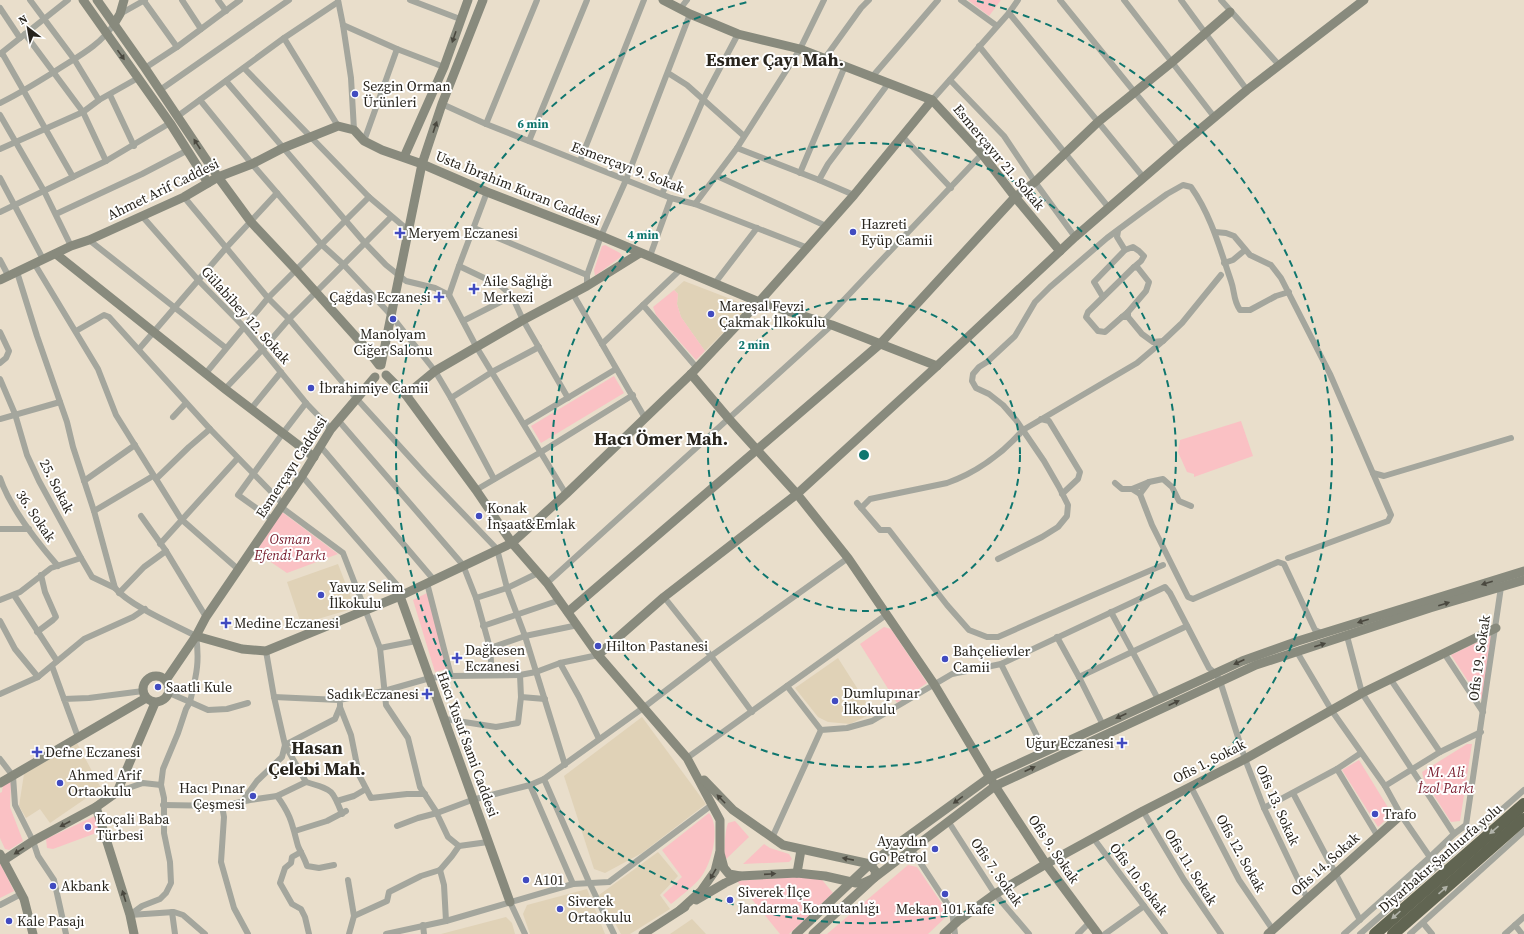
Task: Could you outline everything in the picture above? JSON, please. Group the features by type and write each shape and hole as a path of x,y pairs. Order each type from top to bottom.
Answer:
{"highway":[{"name":"Diyarbakır-Şanlıurfa yolu","path":"1375,934 1524,804"},
{"name":"Diyarbakır-Şanlıurfa yolu","path":"1393,934 1524,819"}],"street":[{"path":"30,0 74,59 99,100"},
{"path":"68,0 1,54 72,177"},
{"path":"83,0 170,123 208,183"},
{"path":"97,0 178,116 218,177 251,222 385,369 386,375 406,395 476,490 512,543 547,583 598,655 687,758 696,772 720,820 720,851 724,868 729,874 740,876 797,873 825,876 850,883 863,883 874,878 876,872 870,864 801,850 784,845 772,838 732,810 696,772"},
{"path":"0,103 23,92 74,59 107,35 120,14 124,0"},
{"path":"120,14 144,0 177,47"},
{"path":"182,0 201,29"},
{"path":"218,0 226,11"},
{"path":"145,68 177,47 240,0"},
{"path":"160,90 289,0"},
{"path":"410,0 460,19"},
{"path":"404,157 444,67 468,0"},
{"path":"380,365 422,164 442,104 483,0"},
{"path":"486,124 536,0"},
{"path":"529,141 587,0"},
{"path":"580,161 644,0"},
{"name":"Esmerçayır 21. Sokak","path":"663,0 690,14 738,34 800,49 932,100 982,154 1015,197 1060,251"},
{"path":"680,9 687,0"},
{"path":"695,204 737,148 800,49 824,0"},
{"path":"825,58 861,8 870,0"},
{"path":"872,77 938,0"},
{"path":"961,0 997,26"},
{"path":"130,915 142,906 160,899 166,893 171,883 170,862 164,833 164,798 161,785 163,769 190,702 197,672 199,654 196,636 242,649 266,651 402,594 512,543 566,494 694,371 759,302 854,196 932,100 1009,13 1016,2 1009,0"},
{"path":"1060,0 1179,147"},
{"path":"1124,0 1171,63 1215,118"},
{"path":"1181,0 1247,90"},
{"path":"1221,0 1230,12 1279,65"},
{"path":"274,697 340,703 430,678 451,676 520,675 598,655 664,597 797,494 1075,237 1179,147 1247,90 1364,0"},
{"path":"178,116 284,38 338,1 351,78 354,130 338,126 284,38"},
{"path":"0,8 54,72 83,112 106,161"},
{"path":"568,612 880,344 1015,197 1035,182 1098,122 1171,63 1230,12"},
{"path":"1009,13 1144,178"},
{"path":"587,286 587,275 601,236 626,180 650,114 668,74 690,14"},
{"path":"343,26 444,67"},
{"path":"662,194 703,100 738,34"},
{"path":"979,46 1109,208"},
{"path":"364,141 397,49"},
{"path":"800,174 845,66"},
{"path":"244,68 368,197 408,230"},
{"path":"668,74 686,85 744,136"},
{"path":"0,149 83,112 99,100 138,78"},
{"path":"950,80 1004,136 1075,237"},
{"path":"226,81 364,242 398,276 406,281 435,288 449,295 477,348 566,494"},
{"path":"819,180 828,164 888,84"},
{"path":"110,95 134,146"},
{"path":"200,100 252,164 321,244 343,264 390,314 435,371 494,479"},
{"name":"Esmerçayı 9. Sokak","path":"442,104 486,124 671,198 695,204 808,248"},
{"path":"0,115 44,191 71,246"},
{"path":"0,212 106,161 134,146 170,123"},
{"name":"Ahmet Arif Caddesi","path":"9,276 71,246 89,240 184,197 218,177 252,164 283,148 338,126"},
{"name":"Usta İbrahim Kuran Caddesi","path":"354,130 364,141 382,150 422,164 487,192 601,236 759,302 828,324 937,366"},
{"path":"902,136 951,188"},
{"path":"737,148 800,174 819,180 854,196"},
{"path":"56,214 142,174 188,150"},
{"path":"547,583 729,419 828,324 982,154"},
{"path":"717,176 826,226"},
{"path":"0,178 15,206 38,261 98,368 116,415 181,519 239,570"},
{"path":"998,559 1042,537 1058,527 1067,516 1068,505 1016,420 1003,405 989,394 976,388 972,381 973,374 979,367 987,362 1015,336 1035,302 1050,287 1107,238 1118,234 1167,194 1183,185 1191,187 1201,200 1215,232 1229,276 1235,303 1240,310 1250,310 1276,296 1289,292"},
{"path":"449,295 458,266 487,192"},
{"path":"139,349 226,248 277,193"},
{"path":"184,197 268,298 289,319 356,398 424,474 497,549 507,588 525,636 564,765"},
{"path":"206,373 268,298 368,197"},
{"path":"650,256 671,198"},
{"name":"Gülabibey 12. Sokak","path":"142,216 199,281 244,327 306,403 331,429"},
{"path":"225,389 315,292 391,217"},
{"path":"474,228 587,275"},
{"path":"715,283 757,228"},
{"path":"1132,489 1140,494 1152,525 1188,597 1193,599 1281,563 1288,558 1388,521 1391,515 1330,374 1281,278 1271,265 1250,255 1234,236 1226,233 1215,232"},
{"path":"1118,234 1125,250"},
{"path":"89,240 226,348"},
{"path":"1103,297 1094,282 1125,250 1133,247 1139,251 1144,256 1136,267 1088,312 1086,317 1098,331 1106,332 1126,315 1146,291 1149,282 1136,267"},
{"path":"1224,264 1233,260 1245,250"},
{"path":"406,395 435,371 523,320 587,286 640,253"},
{"path":"56,254 225,389 314,457"},
{"path":"0,260 37,336 60,402 117,590 144,566 166,551"},
{"path":"1173,566 1163,565 998,637 987,637 969,630 947,605 889,530 880,530 859,505 870,499 947,483 958,479 984,464 1012,444 1023,430 1137,363 1154,345 1163,341 1182,323 1221,275 1224,264"},
{"path":"458,266 501,286 512,296 523,320 568,398"},
{"path":"602,344 681,269"},
{"path":"1221,275 1229,276"},
{"path":"573,294 645,418"},
{"path":"463,321 512,296"},
{"path":"643,304 694,371"},
{"path":"76,331 104,315 109,317 210,430 282,506 343,553 380,648 386,705 408,738 420,787 438,813 448,837 459,846 488,842"},
{"path":"1126,315 1142,334 1154,345"},
{"path":"0,332 9,351 6,358 0,363"},
{"path":"451,398 492,372 539,347"},
{"path":"380,365 376,366 372,372 375,377 380,379 386,375"},
{"path":"524,424 616,369"},
{"name":"Ofis 9. Sokak","path":"694,371 729,419 797,494 848,558 934,684 995,786 1046,864 1098,934"},
{"path":"251,409 281,372"},
{"name":"Esmerçayı Caddesi","path":"166,680 196,636 206,617 321,448 331,429 375,377"},
{"name":"25. Sokak","path":"0,379 15,414 27,455 39,481 92,577 117,590 145,609 196,636"},
{"path":"476,490 633,395"},
{"path":"0,419 60,402"},
{"path":"173,417 186,403"},
{"path":"273,520 238,495 306,403"},
{"path":"1049,421 1053,411"},
{"path":"1041,419 1049,421 1080,472 1078,479 1062,494"},
{"path":"338,420 463,565 476,598 490,648 492,675"},
{"path":"94,511 155,477 210,430"},
{"path":"1377,482 1384,476 1511,438"},
{"path":"84,482 135,445"},
{"path":"321,448 430,581 451,676"},
{"path":"160,544 181,519 237,459"},
{"path":"1373,473 1384,476"},
{"path":"302,476 402,594"},
{"name":"36. Sokak","path":"0,478 7,494 36,541 58,566"},
{"path":"1115,483 1122,489 1132,489 1149,482 1163,479 1172,487 1179,501 1191,506"},
{"path":"1140,494 1149,482"},
{"path":"0,497 7,494"},
{"path":"140,516 166,551 206,617"},
{"path":"0,530 29,529"},
{"path":"1163,565 1168,557"},
{"path":"0,600 14,595 51,568 81,558"},
{"path":"397,826 472,800 530,785 544,779 643,708 711,656 848,558"},
{"path":"1281,563 1315,630 1323,634"},
{"path":"813,934 874,878 995,786 1218,678 1242,661 1524,571"},
{"path":"476,598 507,588 538,573"},
{"path":"37,632 56,617 45,592 41,575"},
{"path":"796,934 870,864 990,777 1158,699 1430,608 1524,580"},
{"name":"Ofis 13. Sokak","path":"1111,612 1165,587 1170,593 1209,668 1218,678 1245,759 1264,808 1307,898"},
{"name":"Ofis 19. Sokak","path":"1454,834 1466,825 1502,587"},
{"name":"Hacı Yusuf Sami Caddesi","path":"402,594 416,641 510,902"},
{"path":"14,595 56,660"},
{"path":"664,597 711,656 752,712"},
{"path":"483,626 560,600"},
{"path":"0,694 38,677 52,666 56,660 84,639 133,617 145,609"},
{"path":"821,730 847,728 872,721 952,674 1001,664 1111,612 1158,699"},
{"path":"687,758 886,615"},
{"path":"0,621 15,649 38,677"},
{"path":"490,648 525,636 578,625"},
{"path":"1079,677 1187,626"},
{"name":"Ofis 1. Sokak","path":"944,934 954,930 995,894 1046,864 1245,759 1362,693 1496,628"},
{"path":"1344,934 1454,834 1362,693 1348,636"},
{"path":"1058,637 1103,725"},
{"path":"380,648 416,641"},
{"path":"266,651 274,697 285,745 306,782"},
{"path":"1297,652 1332,711 1385,786 1401,815 1436,866"},
{"path":"1444,653 1483,712"},
{"path":"560,664 579,697 599,739"},
{"path":"1001,664 1045,752"},
{"path":"52,666 78,738"},
{"path":"445,719 496,727 518,722 521,697 520,675"},
{"path":"158,676 166,680 169,693 164,700 151,702 145,695 144,685 149,678 158,676"},
{"path":"1391,680 1440,752"},
{"path":"787,686 821,730"},
{"path":"169,693 208,710 226,709 248,703"},
{"path":"64,699 145,695"},
{"path":"0,783 78,738 145,695"},
{"path":"521,697 544,699"},
{"path":"117,792 155,702"},
{"path":"241,803 257,780 282,758 285,745 335,719 340,703"},
{"path":"340,703 351,735 359,775 371,798 407,794 425,794"},
{"path":"772,838 821,730"},
{"path":"1385,786 1440,752 1481,732"},
{"path":"1264,808 1337,769 1361,753"},
{"path":"0,759 13,776 15,805 34,841 38,856 54,880 66,934"},
{"path":"1337,769 1377,835"},
{"path":"544,779 589,882 614,934"},
{"path":"163,805 181,804 202,807 241,803 278,796 306,782 328,788 344,813 327,821 295,832"},
{"path":"33,934 21,894 2,857 96,807 117,792 143,783 161,785"},
{"path":"530,785 573,884"},
{"name":"Ofis 12. Sokak","path":"1191,787 1239,880 1270,932"},
{"path":"337,801 354,796 366,789"},
{"path":"1360,934 1524,790"},
{"path":"1293,793 1360,920"},
{"path":"278,796 288,810 307,866 319,868 334,865"},
{"path":"386,934 446,921 573,884 609,882 713,804"},
{"path":"222,806 224,817 221,858 224,873 234,908 248,934"},
{"path":"96,807 130,915 134,934"},
{"path":"720,820 732,810"},
{"name":"Ofis 11. Sokak","path":"1143,812 1184,880 1221,934"},
{"name":"Ofis 14. Sokak","path":"1270,932 1401,815"},
{"name":"Ofis 7. Sokak","path":"948,821 995,894 1029,934"},
{"path":"1410,934 1524,831"},
{"name":"Ofis 10. Sokak","path":"1094,838 1165,934"},
{"path":"354,916 387,901 389,892 421,876 440,870 459,846"},
{"path":"797,873 801,850"},
{"path":"912,850 952,911 954,930"},
{"path":"680,910 701,891 715,871 720,851"},
{"path":"301,852 292,858 291,863 285,868 280,883 292,904 301,909 309,934"},
{"path":"440,870 444,885 446,921"},
{"path":"642,934 725,883 740,876"},
{"path":"348,880 354,916 349,934"},
{"path":"0,905 21,894"},
{"path":"510,902 525,934"},
{"path":"1105,934 1144,906"},
{"path":"130,915 172,912 183,915 205,934"},
{"path":"172,912 175,934"},
{"path":"1505,934 1524,918"},
{"path":"1078,934 1089,923"},
{"path":"1423,923 1432,934"},
{"path":"423,925 424,934"},
{"path":"1515,926 1522,934"}],"shaded area":[{"name":"Mareşal Fevzi Çakmak İlkokulu","path":"684,281 736,301 745,311 705,351 681,317 677,304 678,294 674,290"},
{"name":"Yavuz Selim İlkokulu","path":"338,564 355,608 301,624 287,582"},
{"name":"Dumlupınar İlkokulu","path":"838,658 873,713 850,724 828,722 818,717 795,688"},
{"path":"642,717 706,804 642,853 605,873 594,869 564,776"},
{"name":"Ahmed Arif Ortaokulu","path":"77,743 101,788 50,823 40,809 26,818 19,806 24,774"},
{"path":"658,852 678,876 660,895 670,909 630,934 621,934 599,895"},
{"name":"Siverek Ortaokulu","path":"587,889 605,934 530,934 523,914 527,905"},
{"path":"506,917 512,923 515,934 441,934"},
{"path":"692,919 706,934 670,934"}],"green space":[{"path":"968,0 1001,0 989,16"},
{"path":"605,245 620,253 622,256 595,276 594,270 602,246"},
{"path":"674,290 678,294 677,304 681,317 705,351 696,360 656,315 653,307"},
{"path":"614,376 624,393 541,443 531,426"},
{"path":"1241,421 1253,456 1194,477 1194,474 1187,472 1178,452 1180,440"},
{"name":"Osman Efendi Parkı","path":"282,512 338,554 287,573 256,552"},
{"path":"427,593 447,669 435,672 413,600"},
{"path":"884,627 891,629 927,683 897,703 860,644"},
{"path":"1490,636 1493,636 1484,699 1479,698 1451,655"},
{"name":"M. Ali İzol Parkı","path":"1467,744 1472,744 1460,821 1451,822 1424,780 1422,772"},
{"path":"1359,760 1392,814 1378,827 1342,770"},
{"path":"11,781 10,807 23,841 9,850 5,849 0,838 0,793 2,792 3,784"},
{"path":"709,813 713,819 715,836 709,863 698,881 671,904 663,895 682,877 662,850"},
{"path":"95,816 99,832 53,849 47,848 46,839"},
{"path":"735,821 749,837 724,861 725,836 728,823"},
{"path":"764,844 770,848 789,854 792,859 789,862 743,864"},
{"path":"0,863 14,891 0,898"},
{"path":"908,865 917,867 949,914 928,934 827,934"},
{"path":"818,875 833,893 789,934 780,934 737,881"}],"place":[{"name":"Sezgin Orman Ürünleri","path":"355,94"},
{"name":"Hazreti Eyüp Camii","path":"853,232"},
{"name":"Meryem Eczanesi","path":"400,233"},
{"name":"Aile Sağlığı Merkezi","path":"474,289"},
{"name":"Çağdaş Eczanesi","path":"439,297"},
{"name":"Mareşal Fevzi Çakmak İlkokulu","path":"711,314"},
{"name":"Manolyam Ciğer Salonu","path":"393,319"},
{"name":"İbrahimiye Camii","path":"311,388"},
{"name":"Konak İnşaat&Emlak","path":"479,516"},
{"name":"Yavuz Selim İlkokulu","path":"321,595"},
{"name":"Medine Eczanesi","path":"226,623"},
{"name":"Hilton Pastanesi","path":"598,646"},
{"name":"Dağkesen Eczanesi","path":"457,658"},
{"name":"Bahçelievler Camii","path":"945,659"},
{"name":"Saatli Kule","path":"158,687"},
{"name":"Sadık Eczanesi","path":"427,694"},
{"name":"Dumlupınar İlkokulu","path":"835,701"},
{"name":"Uğur Eczanesi","path":"1122,743"},
{"name":"Defne Eczanesi","path":"37,752"},
{"name":"Ahmed Arif Ortaokulu","path":"60,783"},
{"name":"Hacı Pınar Çeşmesi","path":"253,796"},
{"name":"Trafo","path":"1375,814"},
{"name":"Koçali Baba Türbesi","path":"88,827"},
{"name":"Ayaydın Go Petrol","path":"935,849"},
{"name":"A101","path":"526,880"},
{"name":"Akbank","path":"53,886"},
{"name":"Mekan 101 Kafe","path":"945,894"},
{"name":"Siverek İlçe Jandarma Komutanlığı","path":"730,900"},
{"name":"Siverek Ortaokulu","path":"560,909"},
{"name":"Kale Pasajı","path":"9,921"}],"district":[{"name":"Esmer Çayı Mah.","path":"775,60"},
{"name":"Hacı Ömer Mah.","path":"661,439"},
{"name":"Hasan Çelebi Mah.","path":"317,758"}]}
